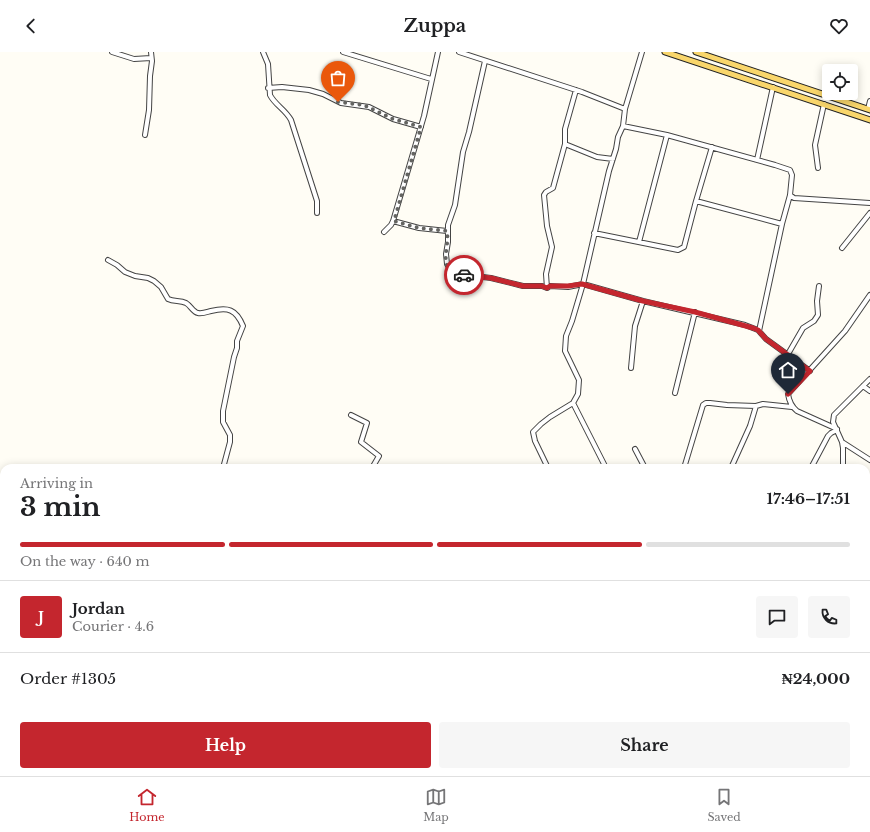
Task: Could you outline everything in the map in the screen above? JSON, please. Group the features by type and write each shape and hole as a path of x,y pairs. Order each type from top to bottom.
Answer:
{"main road":[{"path":"666,52 870,120"},
{"path":"696,52 869,110"}],"street":[{"path":"112,52 134,59 151,58"},
{"path":"145,134 149,110 152,61 151,52"},
{"path":"263,52 268,64 268,88 272,99 285,111 291,120 317,201 317,213"},
{"path":"343,52 431,79"},
{"path":"384,232 394,221 421,127 438,52"},
{"path":"459,52 576,90 625,109"},
{"path":"546,464 535,441 533,432 550,417 573,403 578,394 579,380 565,351 565,342 582,284 614,159 618,137 623,126 625,109 642,52"},
{"path":"485,61 461,163 455,205 447,231 448,242 446,258 449,268 454,273 491,278 523,286 542,286 547,288 550,286 582,284 643,301 695,312 745,325 759,331 766,339 810,371"},
{"path":"268,88 282,87 309,90 323,94 338,102 369,107 393,119 421,127"},
{"path":"757,160 773,87"},
{"path":"547,288 546,274 552,247 547,226 544,195 553,188 565,144 565,128 576,90"},
{"path":"869,110 870,101"},
{"path":"818,168 815,145 824,104"},
{"path":"623,126 667,135 790,170 792,175 790,195 782,224 759,331"},
{"path":"639,242 667,135"},
{"path":"565,144 597,157 614,159"},
{"path":"594,233 678,250 682,249 684,247 712,148"},
{"path":"790,195 794,198 870,203"},
{"path":"696,201 782,224"},
{"path":"842,248 870,213"},
{"path":"394,221 419,228 447,231"},
{"path":"108,260 117,264 125,272 154,280 161,287 168,299 186,304 196,312 200,313 227,309 232,310 240,319 243,326 237,341 237,348 223,410 223,422 230,435 230,442 224,464"},
{"path":"788,354 803,328 814,321 818,315 817,301 819,286"},
{"path":"837,430 797,411 792,407 788,399 788,394 845,331 870,295"},
{"path":"631,368 635,326 643,301"},
{"path":"675,393 695,312"},
{"path":"843,464 842,442 833,422 834,415 870,379"},
{"path":"863,386 870,391"},
{"path":"573,403 604,464"},
{"path":"685,464 701,408 706,403 756,406 763,404 792,407"},
{"path":"733,464 750,426 756,406"},
{"path":"351,415 367,423 360,442 379,456 374,464"},
{"path":"813,464 828,436 837,430"},
{"path":"842,442 870,460"},
{"path":"635,449 643,464"}],"way so far":[{"path":"338,102 364,105 393,119 421,127 394,221 419,228 447,231 447,264 454,273 464,275"}],"route":[{"path":"464,275 491,278 523,286 542,286 547,288 550,286 582,284 643,301 695,312 745,325 758,330 766,339 810,371 788,394"}]}
